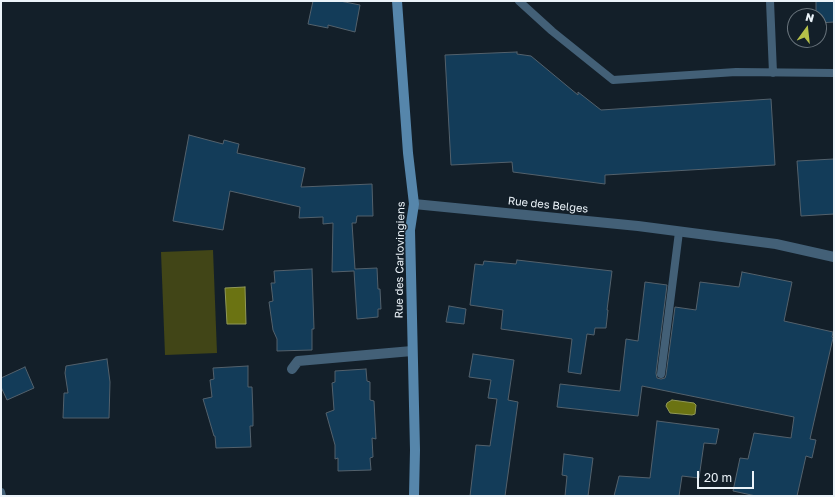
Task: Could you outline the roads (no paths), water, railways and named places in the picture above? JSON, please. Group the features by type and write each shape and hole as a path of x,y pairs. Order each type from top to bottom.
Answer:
{"street":[{"name":"Rue des Carlovingiens","path":"397,1 408,153 414,204 410,230 415,450 414,496"},
{"name":"Rue des Belges","path":"414,204 638,226 776,244 834,257"},
{"path":"292,369 298,360 412,351"}],"lane":[{"path":"519,1 552,31 614,80 736,72 834,73"},
{"path":"770,1 773,73"},
{"path":"662,374 679,232"},
{"path":"1,492 2,496"}]}
